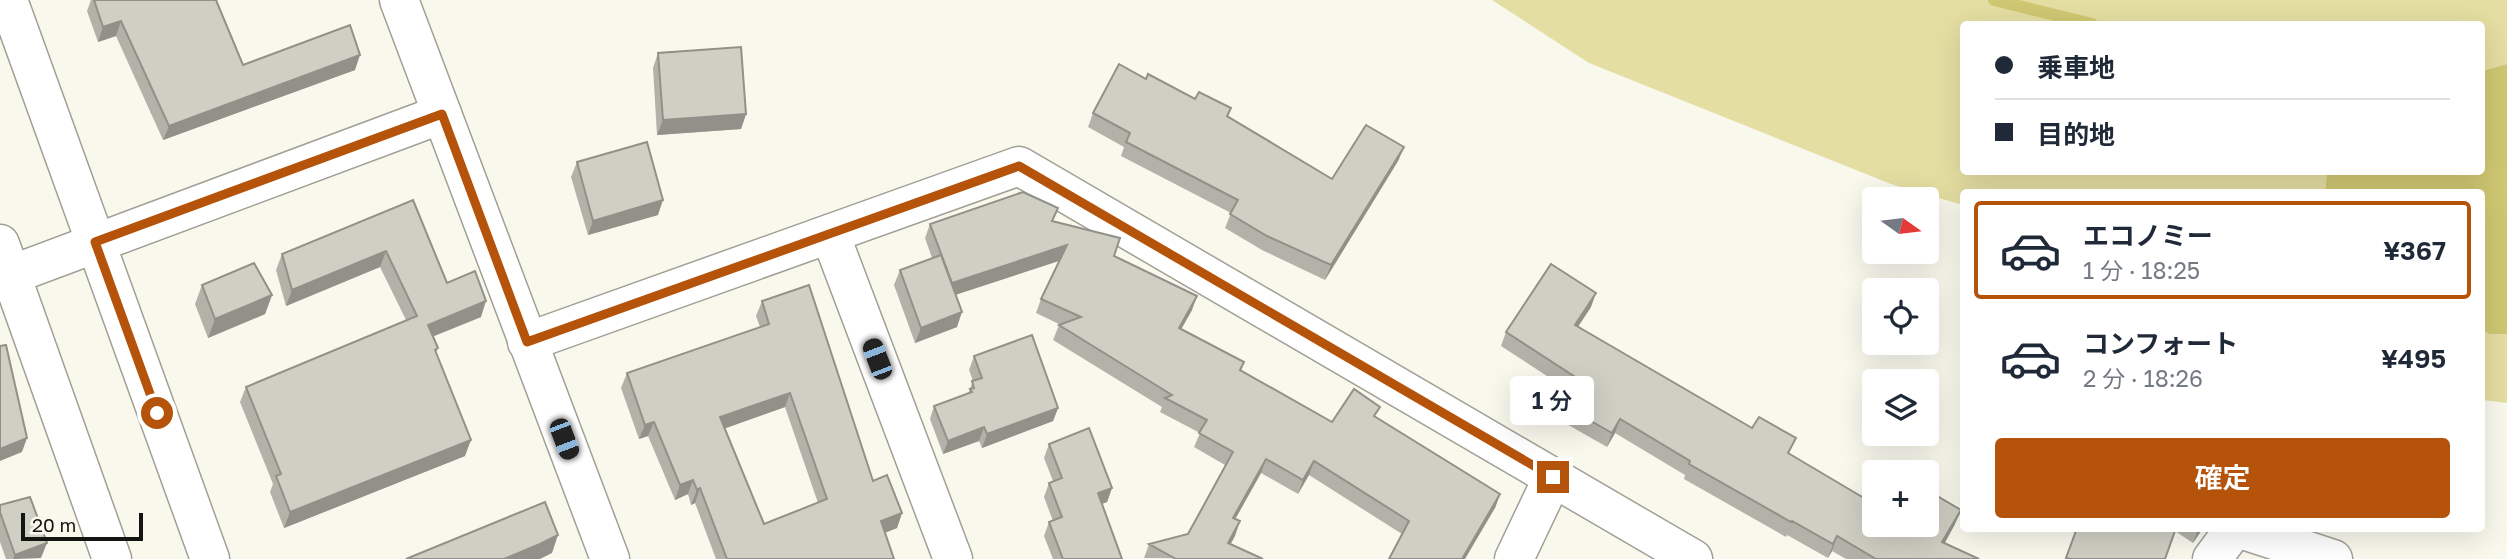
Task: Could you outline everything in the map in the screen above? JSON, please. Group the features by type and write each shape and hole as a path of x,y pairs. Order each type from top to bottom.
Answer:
{"street":[{"path":"8,0 210,559"},
{"path":"399,0 610,559"},
{"path":"112,559 4,266 95,242 442,114"},
{"path":"527,342 1019,166 1693,559"},
{"path":"830,234 953,559"},
{"path":"1514,559 1553,477"},
{"path":"2212,559 2233,532"},
{"path":"2249,532 2333,559"}],"shaded area":[{"path":"1492,0 2507,0 2507,64 2485,70 2485,21 1960,21 1960,175 2327,175 2325,189 1960,189 1960,204 1939,198 1939,187 1901,187 1589,63"},
{"path":"2507,64 2507,334 2485,332 2485,189 2325,189 2327,175 2485,175 2485,70"},
{"path":"2485,332 2507,334 2507,403 2485,400"}],"building":[{"path":"94,0 216,0 243,65 350,25 360,55 169,126 121,21 103,27"},
{"path":"741,47 746,114 663,120 658,53"},
{"path":"1119,64 1146,79 1148,74 1195,99 1199,92 1231,108 1227,116 1332,179 1366,125 1404,147 1331,265 1267,236 1230,214 1238,200 1126,142 1130,133 1093,113"},
{"path":"647,142 663,200 593,221 577,162"},
{"path":"1023,192 1058,208 1052,221 1120,238 1114,256 1197,296 1179,328 1244,362 1240,370 1332,422 1354,389 1380,407 1374,416 1500,494 1462,559 1389,559 1409,521 1314,461 1303,480 1266,459 1233,518 1240,521 1228,543 1263,559 1176,559 1149,544 1188,534 1233,452 1199,433 1207,420 1165,398 1172,395 1059,325 1081,317 1041,299 1067,245 952,283 930,224"},
{"path":"413,200 447,283 475,271 486,301 428,325 438,348 435,350 471,440 290,512 276,476 281,474 246,387 417,316 386,251 292,290 282,254"},
{"path":"941,255 962,312 921,328 900,270"},
{"path":"254,263 272,295 215,319 202,285"},
{"path":"1551,264 1596,293 1575,325 1752,428 1759,417 1796,438 1788,453 1862,497 1862,537 1939,537 1939,497 1960,509 1942,542 1979,559 1876,559 1837,536 1833,544 1689,464 1690,461 1620,419 1612,433 1568,408 1583,382 1506,332"},
{"path":"809,285 873,481 887,475 902,513 881,521 894,559 727,559 700,488 697,490 693,480 680,485 654,422 645,425 627,373 769,324 762,301","holes":["790,393 827,499 764,524 720,417"]},
{"path":"1032,335 1058,408 987,434 984,427 948,441 934,406 972,392 972,381 982,378 974,356"},
{"path":"6,345 27,438 0,449 0,346"},
{"path":"1089,428 1112,488 1098,493 1122,559 1063,559 1049,522 1062,517 1049,483 1062,478 1049,444"},
{"path":"30,497 47,543 15,555 0,505"},
{"path":"545,502 558,535 504,559 406,559"},
{"path":"2076,532 2175,532 2165,559 2066,558"}],"waterway":[{"path":"1994,0 2080,21"}],"route":[{"path":"157,413 95,242 442,114 527,342 1019,166 1553,477"}]}
